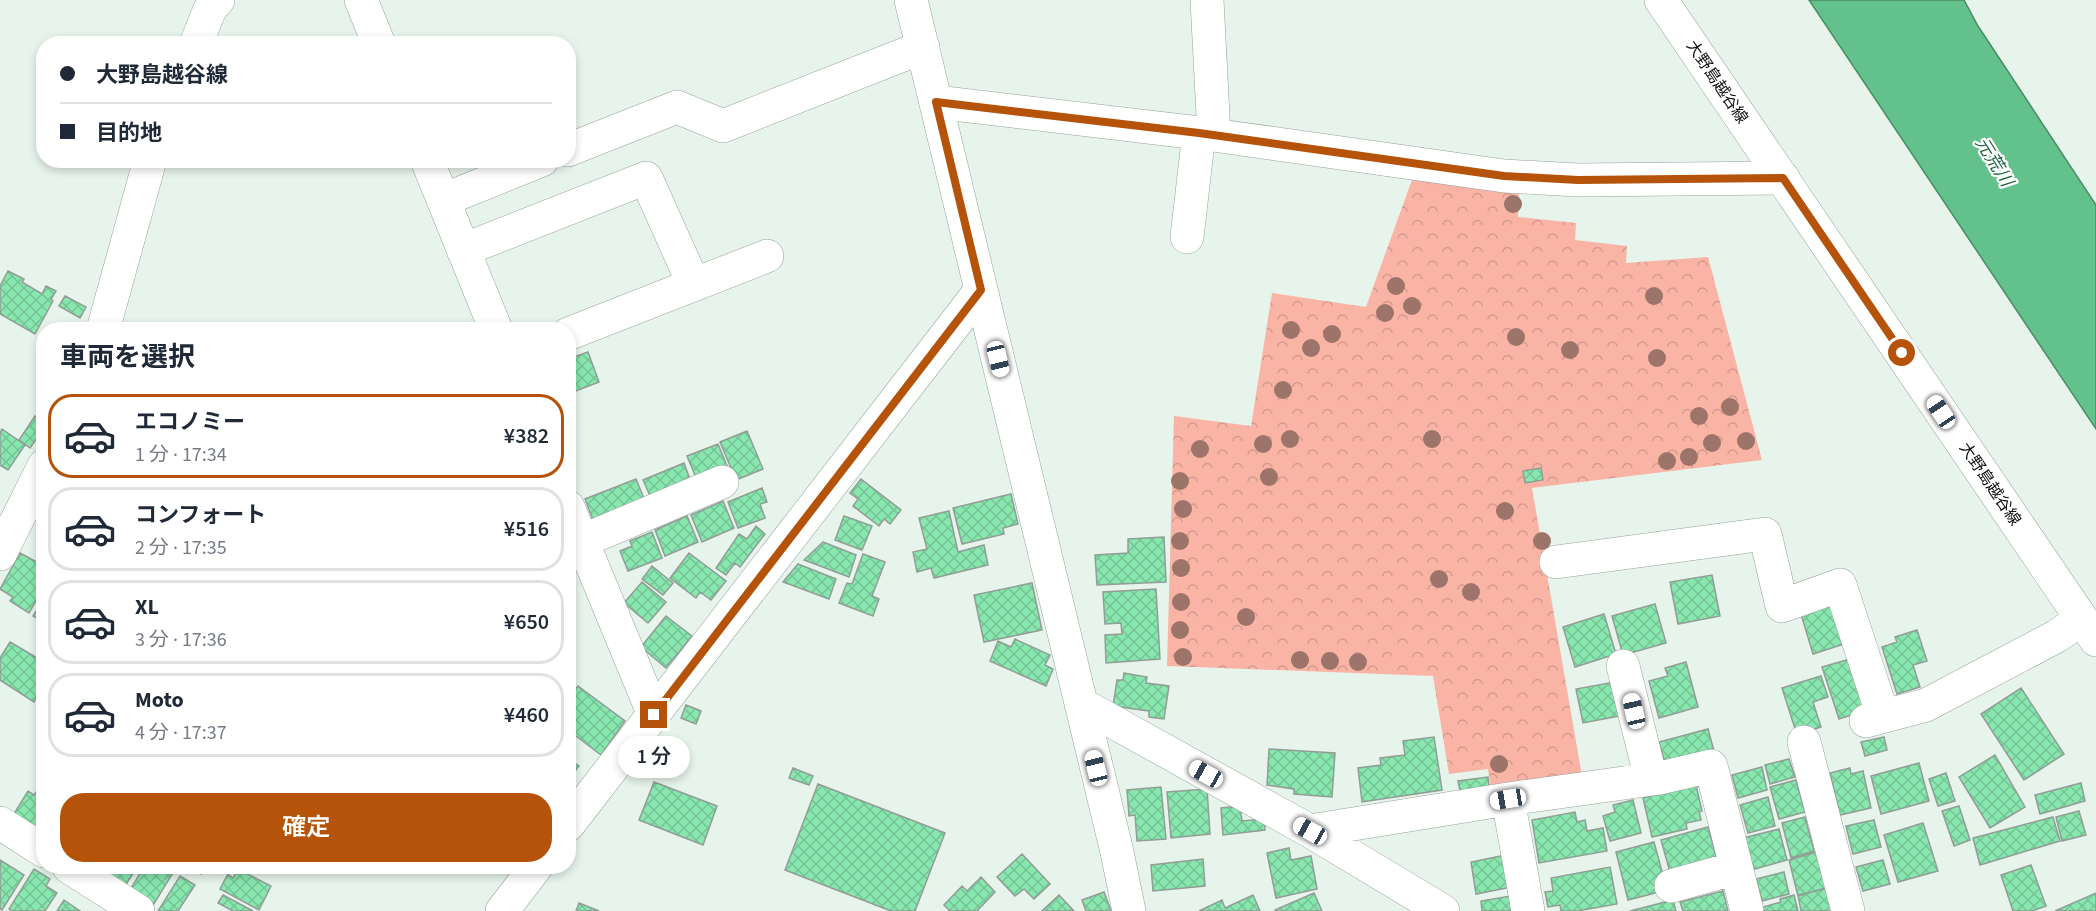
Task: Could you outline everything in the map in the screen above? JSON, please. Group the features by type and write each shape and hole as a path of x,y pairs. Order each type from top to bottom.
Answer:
{"street":[{"path":"199,36 210,9 218,0"},
{"path":"911,0 1118,852 1129,911"},
{"path":"1187,237 1206,134 1207,0"},
{"name":"大野島越谷線","path":"1661,0 2089,630"},
{"path":"363,1 376,36"},
{"path":"576,147 677,107 723,126 923,46"},
{"path":"936,102 1206,134 1504,176 1578,180 1783,178"},
{"path":"105,322 148,168"},
{"path":"430,168 493,322"},
{"path":"443,200 522,168"},
{"path":"463,250 646,178 694,285"},
{"path":"576,331 767,256"},
{"path":"576,815 981,290"},
{"path":"1,549 36,482"},
{"path":"576,526 722,482"},
{"path":"576,532 654,715"},
{"path":"1556,562 1766,534 1784,614 1840,585 1875,719 1926,705 2057,636 2089,630"},
{"path":"1623,666 1651,778"},
{"path":"1081,704 1310,831 1443,911"},
{"path":"1804,742 1848,911"},
{"path":"1310,831 1651,778 1711,766 1747,911"},
{"path":"1508,799 1528,911"},
{"path":"0,823 36,846"},
{"path":"1671,886 1736,868"},
{"path":"80,874 138,911"},
{"path":"502,911 531,874"}],"green space":[{"path":"1413,177 1519,194 1518,217 1576,223 1575,240 1627,246 1626,263 1708,257 1762,460 1532,488 1582,776 1491,789 1488,769 1449,774 1433,676 1167,666 1174,416 1251,426 1272,293 1366,307"}],"water":[{"name":"元荒川","path":"1809,0 1964,0 1978,26 2096,205 2096,429"}],"building":[{"path":"8,271 24,279 22,282 42,294 46,286 56,291 42,322 36,322 35,334 0,314 0,286"},
{"path":"65,296 86,307 80,318 59,306"},
{"path":"588,352 599,382 576,391 576,356"},
{"path":"36,417 36,439 30,448 19,440"},
{"path":"2,429 25,445 8,470 0,465"},
{"path":"747,431 763,469 736,480 720,442"},
{"path":"718,444 728,468 697,480 687,456"},
{"path":"684,463 691,482 651,498 643,480"},
{"path":"1541,468 1543,480 1525,483 1523,471"},
{"path":"636,479 645,501 593,520 585,499"},
{"path":"861,479 901,510 890,524 884,519 879,526 853,506 858,499 850,493"},
{"path":"762,488 767,502 760,504 765,518 738,528 728,502"},
{"path":"1011,494 1018,524 1003,528 1004,534 962,544 953,508"},
{"path":"723,501 734,528 702,542 691,515"},
{"path":"949,511 958,552 984,545 988,565 934,578 931,568 917,572 913,552 927,549 919,518"},
{"path":"687,516 698,542 665,556 655,530"},
{"path":"844,516 872,526 862,550 835,540"},
{"path":"756,526 765,534 740,567 735,563 726,575 716,568 739,534 747,539"},
{"path":"652,532 662,558 628,571 620,551 632,546 630,541"},
{"path":"1164,537 1166,582 1097,585 1095,555 1128,553 1128,539"},
{"path":"823,542 856,555 849,577 804,560"},
{"path":"20,553 36,562 36,601 29,613 10,601 13,597 0,589"},
{"path":"689,553 726,581 711,600 700,592 696,598 670,578"},
{"path":"863,554 885,562 872,596 879,599 873,616 839,603 847,583 852,584"},
{"path":"798,564 836,579 829,599 783,582"},
{"path":"652,566 673,583 663,595 642,579"},
{"path":"1712,575 1720,616 1678,624 1670,582"},
{"path":"642,582 666,602 648,623 624,603"},
{"path":"1032,583 1042,630 984,642 974,595"},
{"path":"1156,589 1160,659 1106,663 1105,635 1122,634 1121,623 1105,624 1103,592"},
{"path":"1655,604 1666,643 1623,655 1612,616"},
{"path":"1832,605 1844,644 1813,654 1801,614"},
{"path":"1604,614 1616,654 1575,667 1563,627"},
{"path":"666,616 692,636 666,668 641,647"},
{"path":"1917,630 1927,661 1913,665 1920,687 1897,694 1882,647 1897,642 1895,637"},
{"path":"1015,639 1050,655 1045,665 1053,669 1046,686 990,661 998,641 1011,647"},
{"path":"10,642 36,657 36,699 34,702 0,680 0,658"},
{"path":"1850,659 1866,710 1839,719 1822,667"},
{"path":"1686,662 1698,707 1659,718 1649,681 1668,676 1665,668"},
{"path":"1124,673 1147,677 1146,683 1169,686 1164,719 1149,717 1149,711 1113,706 1117,680 1123,680"},
{"path":"1821,676 1828,697 1813,702 1821,727 1797,735 1782,688"},
{"path":"1614,682 1620,716 1583,723 1576,689"},
{"path":"578,686 625,721 601,755 576,736 576,689"},
{"path":"2021,688 2064,754 2024,780 1981,714"},
{"path":"686,705 701,711 696,724 681,718"},
{"path":"1708,729 1714,751 1665,763 1659,742"},
{"path":"1434,737 1442,790 1362,802 1358,768 1381,765 1380,758 1405,755 1403,741"},
{"path":"1884,737 1887,750 1865,756 1861,742"},
{"path":"1269,749 1335,753 1332,797 1294,794 1294,789 1267,785"},
{"path":"1995,755 2025,807 1990,828 1959,777"},
{"path":"1789,759 1795,777 1770,784 1765,765"},
{"path":"1919,763 1929,801 1881,814 1871,776"},
{"path":"1762,767 1767,790 1738,798 1732,775"},
{"path":"793,768 813,776 809,785 789,778"},
{"path":"1850,768 1851,774 1863,771 1871,808 1840,815 1830,773"},
{"path":"1946,773 1955,801 1938,806 1929,779"},
{"path":"1488,777 1489,787 1460,791 1458,781"},
{"path":"1796,780 1805,812 1779,819 1770,787"},
{"path":"654,782 717,806 703,845 639,820"},
{"path":"2081,783 2085,801 2040,814 2035,795"},
{"path":"818,784 945,833 915,911 891,911 785,870"},
{"path":"1696,785 1702,811 1699,812 1701,820 1686,823 1687,829 1652,837 1643,798"},
{"path":"1161,787 1166,839 1137,841 1135,815 1129,816 1127,790"},
{"path":"1207,789 1210,834 1171,838 1167,792"},
{"path":"28,791 34,795 36,792 36,831 12,817"},
{"path":"1768,797 1775,826 1748,833 1740,805"},
{"path":"1633,800 1641,833 1610,841 1603,816 1615,812 1613,805"},
{"path":"1240,806 1242,821 1264,819 1265,830 1223,835 1221,808"},
{"path":"1959,806 1970,840 1954,846 1942,811"},
{"path":"2079,811 2086,835 2062,841 2056,817"},
{"path":"1575,812 1577,822 1585,820 1587,831 1603,828 1607,851 1539,863 1532,820"},
{"path":"1805,817 1814,851 1791,858 1782,823"},
{"path":"2053,817 2060,841 1980,865 1973,838"},
{"path":"1874,820 1881,847 1853,854 1846,826"},
{"path":"1923,823 1938,871 1898,882 1884,835"},
{"path":"1708,827 1717,859 1670,872 1661,840"},
{"path":"1779,829 1787,860 1751,870 1743,838"},
{"path":"1654,842 1667,890 1628,900 1616,852"},
{"path":"1289,848 1291,860 1311,856 1317,889 1276,898 1267,853"},
{"path":"1816,852 1829,887 1798,896 1789,860"},
{"path":"1022,854 1050,884 1034,899 1024,889 1015,896 997,877"},
{"path":"1506,855 1512,887 1476,894 1471,862"},
{"path":"1203,859 1205,886 1153,891 1151,865"},
{"path":"0,860 24,875 2,910 0,909"},
{"path":"1883,860 1890,884 1863,891 1856,867"},
{"path":"2031,865 2046,906 2032,911 2013,911 2001,875"},
{"path":"1610,867 1617,904 1577,911 1561,911 1560,905 1548,907 1545,892 1553,891 1551,878"},
{"path":"34,869 36,874 42,874 50,879 46,886 57,893 45,911 12,911 9,909"},
{"path":"1784,872 1789,894 1762,901 1756,879"},
{"path":"102,874 133,874 124,888"},
{"path":"140,874 172,874 152,907 128,893"},
{"path":"228,874 233,878 235,874 248,874 271,886 259,910 220,889"},
{"path":"180,876 195,885 178,911 158,911"},
{"path":"981,877 995,892 977,911 950,911 944,905 962,886 967,891"},
{"path":"1829,888 1834,911 1801,911 1798,895"},
{"path":"1723,891 1728,911 1683,911 1680,902"},
{"path":"1104,892 1111,911 1086,911 1082,900"},
{"path":"1314,893 1322,911 1275,910"},
{"path":"2096,893 2096,911 2055,911"},
{"path":"223,895 253,911 233,911 218,903"},
{"path":"1059,895 1074,911 1042,911"},
{"path":"1253,895 1260,911 1199,911 1222,900 1225,908"},
{"path":"1794,895 1798,911 1764,911 1763,907 1781,902 1780,899"},
{"path":"1510,896 1517,911 1482,911 1481,901"},
{"path":"64,900 80,911 57,911"},
{"path":"1673,900 1676,911 1630,911"},
{"path":"579,903 599,911 576,911"}],"route":[{"path":"654,715 981,290 936,102 1199,133 1504,176 1578,180 1783,178 1902,353"}]}
